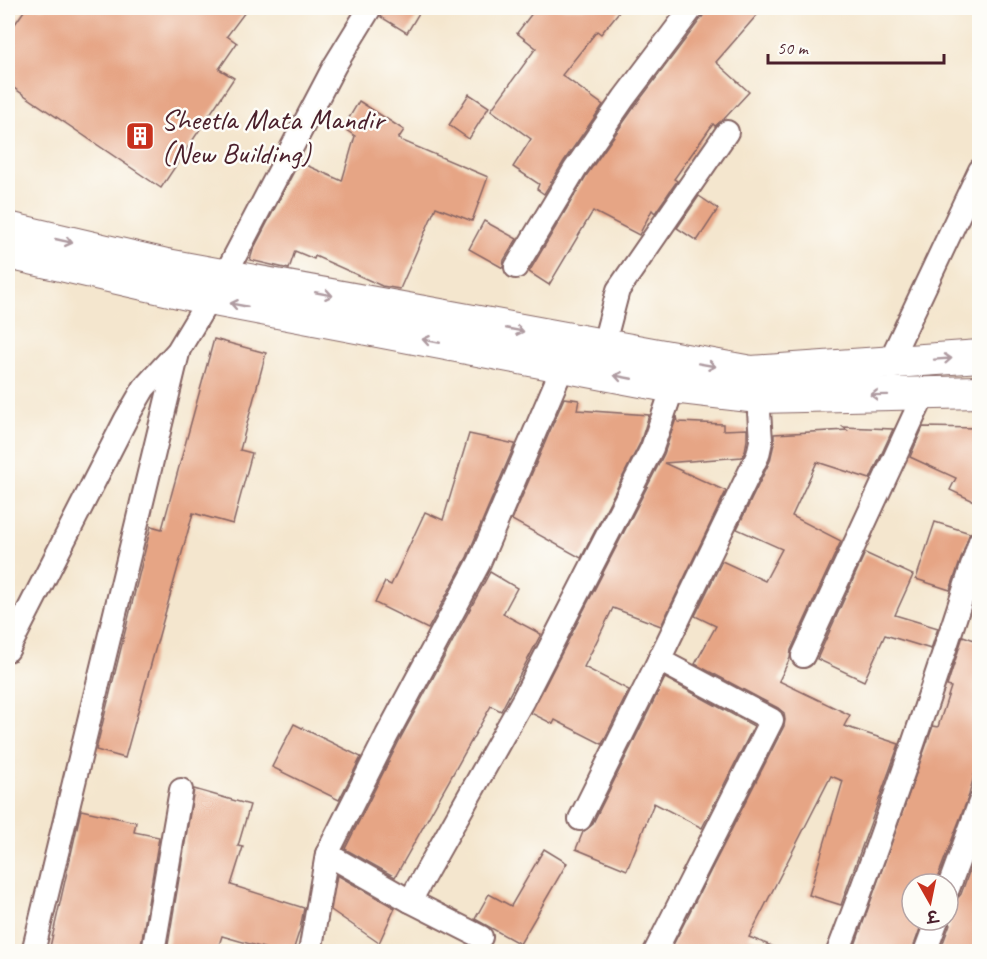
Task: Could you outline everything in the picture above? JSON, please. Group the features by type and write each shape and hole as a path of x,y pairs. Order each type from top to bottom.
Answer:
{"main road":[{"path":"8,228 167,265 217,287 563,366 673,387 758,397 980,392"},
{"path":"8,253 751,372 980,356"}],"street":[{"path":"8,650 126,419 144,388 179,349 217,287 335,65 370,8"},
{"path":"516,267 576,169 624,98 692,8"},
{"path":"603,347 618,290 727,132"},
{"path":"889,363 980,170"},
{"path":"37,950 179,349"},
{"path":"310,951 327,854 387,735 479,563 563,366"},
{"path":"410,901 523,700 652,448 673,387"},
{"path":"802,656 924,394"},
{"path":"580,819 758,455 760,441 758,397"},
{"path":"838,951 875,857 928,704 980,541"},
{"path":"655,951 772,720 659,660"},
{"path":"153,951 181,790"},
{"path":"954,872 980,802"},
{"path":"327,854 410,901 481,937"},
{"path":"925,951 932,932"}],"building":[{"name":"Sheetla Mata Mandir (New Building)","path":"26,8 248,8 227,36 237,43 219,69 234,78 161,188 8,84 8,34"},
{"path":"383,8 422,8 407,33 381,17"},
{"path":"536,8 622,8 601,34 597,31 562,75 603,105 544,194 537,189 539,184 513,167 531,139 491,110 536,48 517,33"},
{"path":"705,8 763,8 716,62 749,92 724,119 715,126 713,124 674,179 677,181 655,213 652,210 639,235 593,211 549,285 529,272 586,176 703,16"},
{"path":"469,94 489,107 469,139 449,125"},
{"path":"359,101 404,130 398,139 488,177 472,221 436,207 400,289 382,286 315,256 314,259 295,251 289,269 250,260 299,162 342,181 355,136 343,128"},
{"path":"699,196 718,209 697,241 677,228"},
{"path":"484,221 517,239 504,260 503,268 469,249"},
{"path":"214,339 266,353 240,450 252,453 233,524 193,513 125,758 96,750 151,526 162,529"},
{"path":"564,398 579,400 577,410 649,415 640,443 581,558 512,520"},
{"path":"677,416 678,422 723,424 723,430 747,429 745,451 742,457 664,463 726,491 661,626 613,608 584,667 629,690 602,744 555,720 553,724 531,713 664,454"},
{"path":"843,427 893,429 870,479 817,462 792,516 841,541 779,681 850,715 844,726 899,744 841,905 809,895 843,781 831,776 749,937 784,951 670,951 785,720 784,713 778,708 695,664 716,626 695,616 722,561 765,581 782,549 737,529 770,461 774,434 847,430"},
{"path":"923,427 980,428 980,504 950,490 956,478 910,457"},
{"path":"469,434 515,444 467,557 428,629 375,603 385,582 391,585 425,512 443,520"},
{"path":"935,522 970,533 950,590 916,579"},
{"path":"865,553 913,575 895,615 938,628 931,649 885,635 864,681 817,659"},
{"path":"490,572 517,588 503,614 541,634 501,711 491,706 395,877 345,849 399,741"},
{"path":"963,636 980,642 980,753 969,795 940,872 900,872 900,932 919,932 912,951 853,951 933,726 938,727 951,687 947,686"},
{"path":"665,678 754,726 702,828 654,803 627,870 576,849 583,832 592,825"},
{"path":"294,724 361,757 339,800 272,767"},
{"path":"194,789 250,805 238,846 243,847 231,885 304,908 293,951 274,951 222,936 217,951 167,951"},
{"path":"81,810 136,822 134,832 159,837 140,951 72,951 50,947"},
{"path":"980,842 980,951 940,951 947,932 960,932 961,894"},
{"path":"544,849 567,863 520,944 475,919 489,894 511,906"},
{"path":"337,875 395,908 379,943 331,910"}],"place":[{"name":"Sheetla Mata Mandir (New Building)","path":"140,136"}]}
